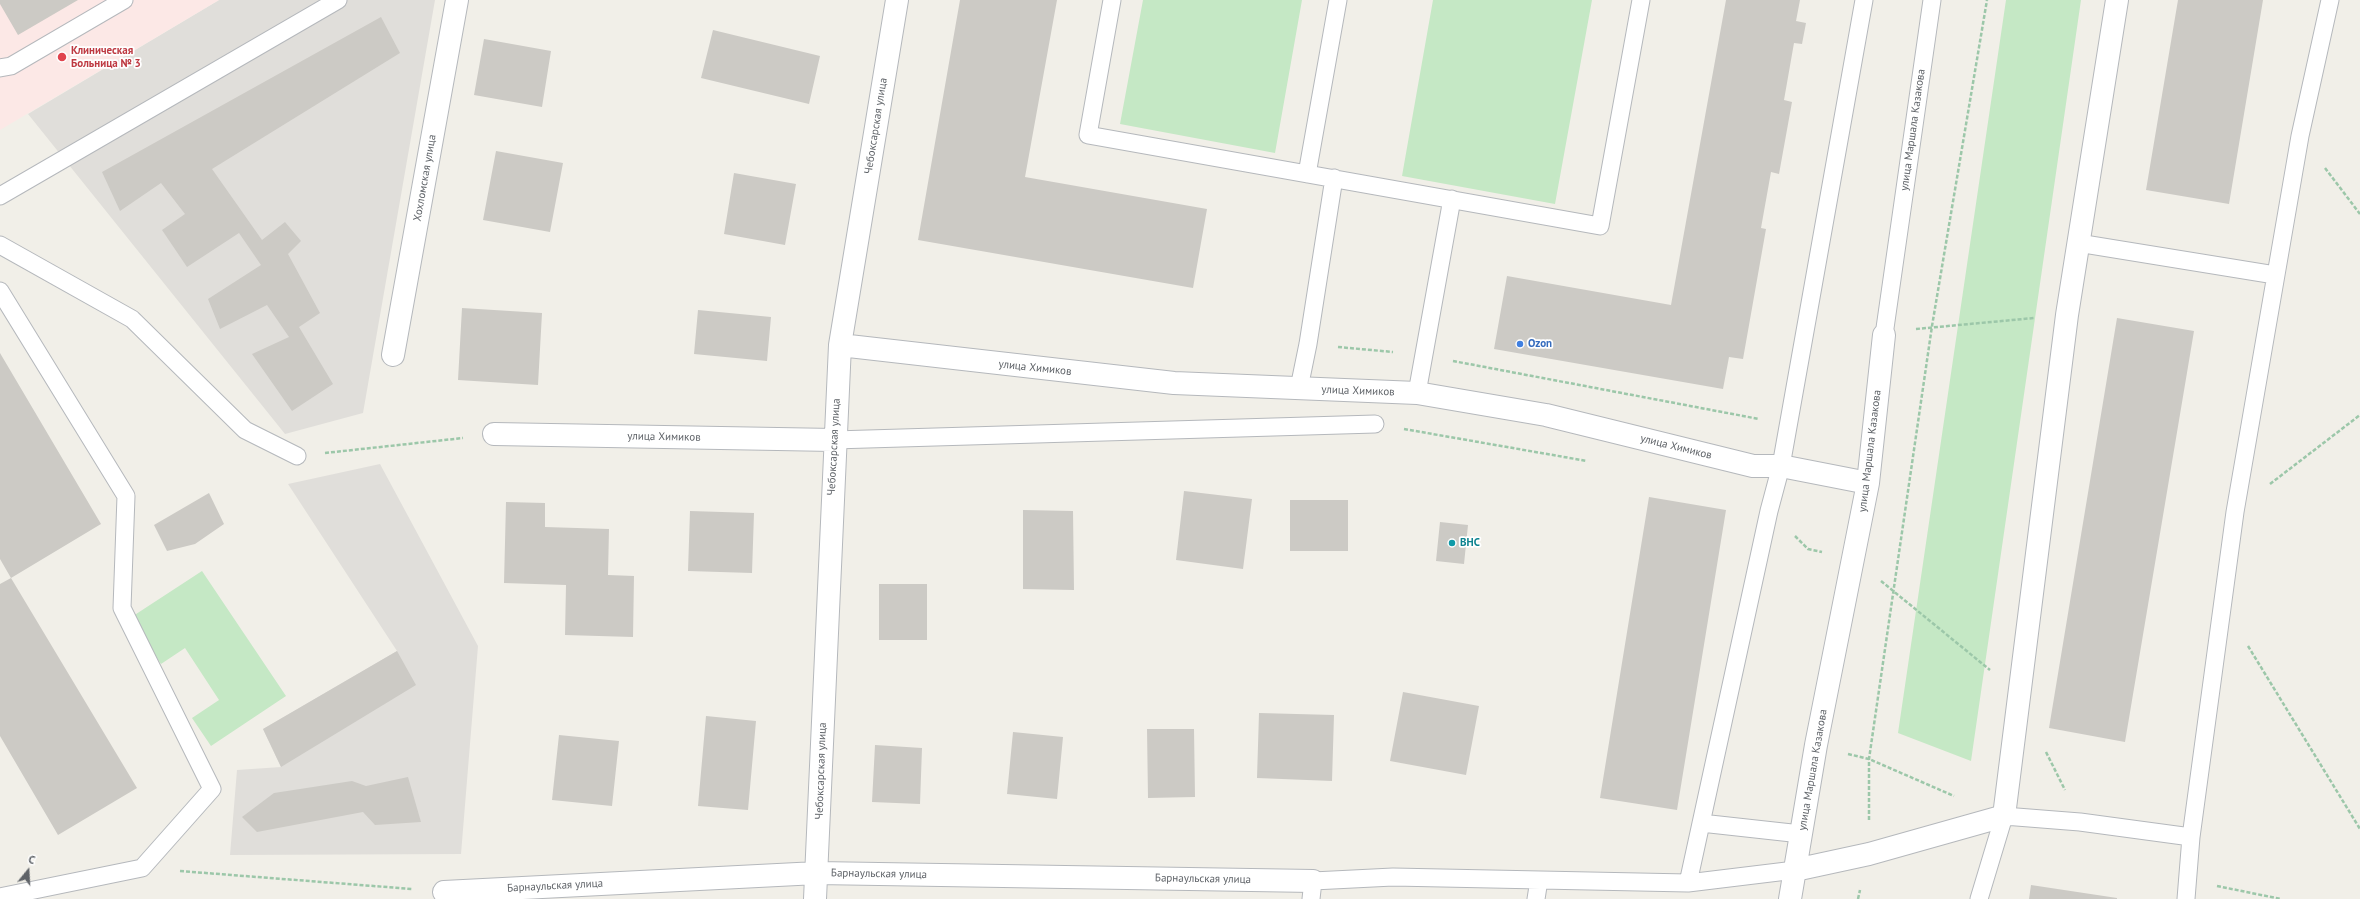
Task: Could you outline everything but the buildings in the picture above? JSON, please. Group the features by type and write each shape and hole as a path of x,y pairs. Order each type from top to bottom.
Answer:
{"street":[{"name":"Хохломская улица","path":"393,355 457,0"},
{"name":"Чебоксарская улица","path":"815,899 834,440 840,345 897,0"},
{"path":"1795,870 1869,854 2004,816 2067,315 2117,0"},
{"name":"улица Маршала Казакова","path":"1790,899 1816,745 1868,483 1884,335"},
{"name":"улица Химиков","path":"840,345 1174,384 1417,393 1546,415 1753,466 1781,466 1868,483"},
{"name":"улица Химиков","path":"494,434 834,440"},
{"name":"Барнаульская улица","path":"444,892 817,873 1312,890"}],"lane":[{"path":"0,68 11,66 124,0"},
{"path":"0,196 338,0"},
{"path":"1112,0 1088,135 1600,226 1640,0"},
{"path":"1307,174 1338,0"},
{"path":"1688,883 1769,511 1781,466 1864,0"},
{"name":"улица Маршала Казакова","path":"1884,335 1932,0"},
{"path":"2186,899 2191,837 2235,512 2300,136 2330,0"},
{"path":"1298,388 1308,344 1334,178"},
{"path":"1417,393 1452,199"},
{"path":"2078,243 2275,275"},
{"path":"0,245 132,318 245,430 297,456"},
{"path":"0,291 126,496 122,608 212,789 142,868 0,897"},
{"path":"834,440 1375,424"},
{"path":"1979,899 2004,816 2080,822 2191,837"},
{"path":"1701,824 1801,834"},
{"path":"1312,890 1393,877 1688,883 1795,870"},
{"path":"1536,899 1539,880"}],"path":[{"path":"1869,854 1869,759 1932,326 1987,0"},
{"path":"2300,136 2360,214"},
{"path":"1884,335 1932,326 2067,315"},
{"path":"2235,512 2360,414"},
{"path":"1375,424 1592,462"},
{"path":"297,456 494,434"},
{"path":"2223,605 2360,829"},
{"path":"1816,745 1869,759 2004,816"},
{"path":"142,868 444,892"},
{"path":"2188,880 2281,899"}],"shaded area":[{"name":"Клиническая Больница № 3","path":"0,0 219,0 0,130"},
{"path":"219,0 435,0 363,413 285,434 28,114"},
{"path":"380,464 478,646 461,854 230,855 237,770 281,767 263,729 397,651 288,484"}],"green space":[{"path":"1143,0 1302,0 1275,153 1120,124"},
{"path":"1433,0 1592,0 1555,204 1402,176"},
{"path":"2006,0 2081,0 1971,761 1898,733"},
{"path":"202,571 286,696 211,746 192,718 219,700 185,648 161,664 130,618"}],"place":[{"name":"Клиническая Больница № 3","path":"62,57"},
{"name":"Ozon","path":"1520,344"},
{"name":"ВНС","path":"1452,543"}]}
